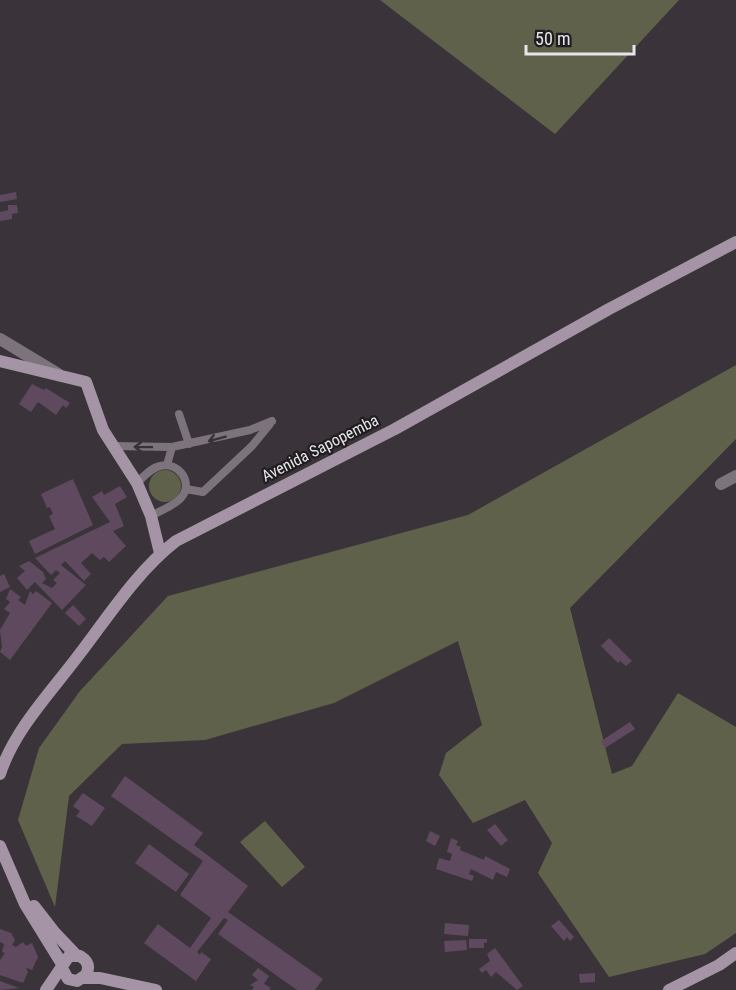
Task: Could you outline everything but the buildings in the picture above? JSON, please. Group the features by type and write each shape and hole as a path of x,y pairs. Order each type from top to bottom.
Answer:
{"main road":[{"name":"Avenida Sapopemba","path":"0,774 11,749 37,710 160,553 203,526 395,429 609,309 736,242"},
{"path":"0,361 86,382 103,430 137,483 151,516 160,553"},
{"path":"0,846 25,904 68,979 77,983 127,983 156,990"},
{"path":"14,879 55,933 88,968 77,983"},
{"path":"669,990 719,966 736,953"},
{"path":"46,990 69,956 81,958 127,983"}],"street":[{"path":"0,339 58,374"},
{"path":"721,484 736,476"}],"lane":[{"path":"179,414 189,444"},
{"path":"113,446 172,447 250,430 272,421 252,446 203,492 186,489"},
{"path":"167,465 172,447"},
{"path":"137,483 156,466 167,465 180,470 184,476 186,489 178,501 151,516"}],"green space":[{"path":"380,0 679,0 555,134"},
{"path":"736,365 736,439 570,608 612,774 632,766 678,693 736,727 736,933 705,954 609,977 538,873 552,843 525,800 473,823 439,775 446,753 482,725 458,641 334,703 205,740 122,744 69,796 55,907 18,820 39,748 80,691 168,596 468,515"},
{"path":"165,470 177,474 181,486 177,498 165,502 153,498 149,486 153,474"},
{"path":"265,821 305,867 282,887 240,842"}]}
